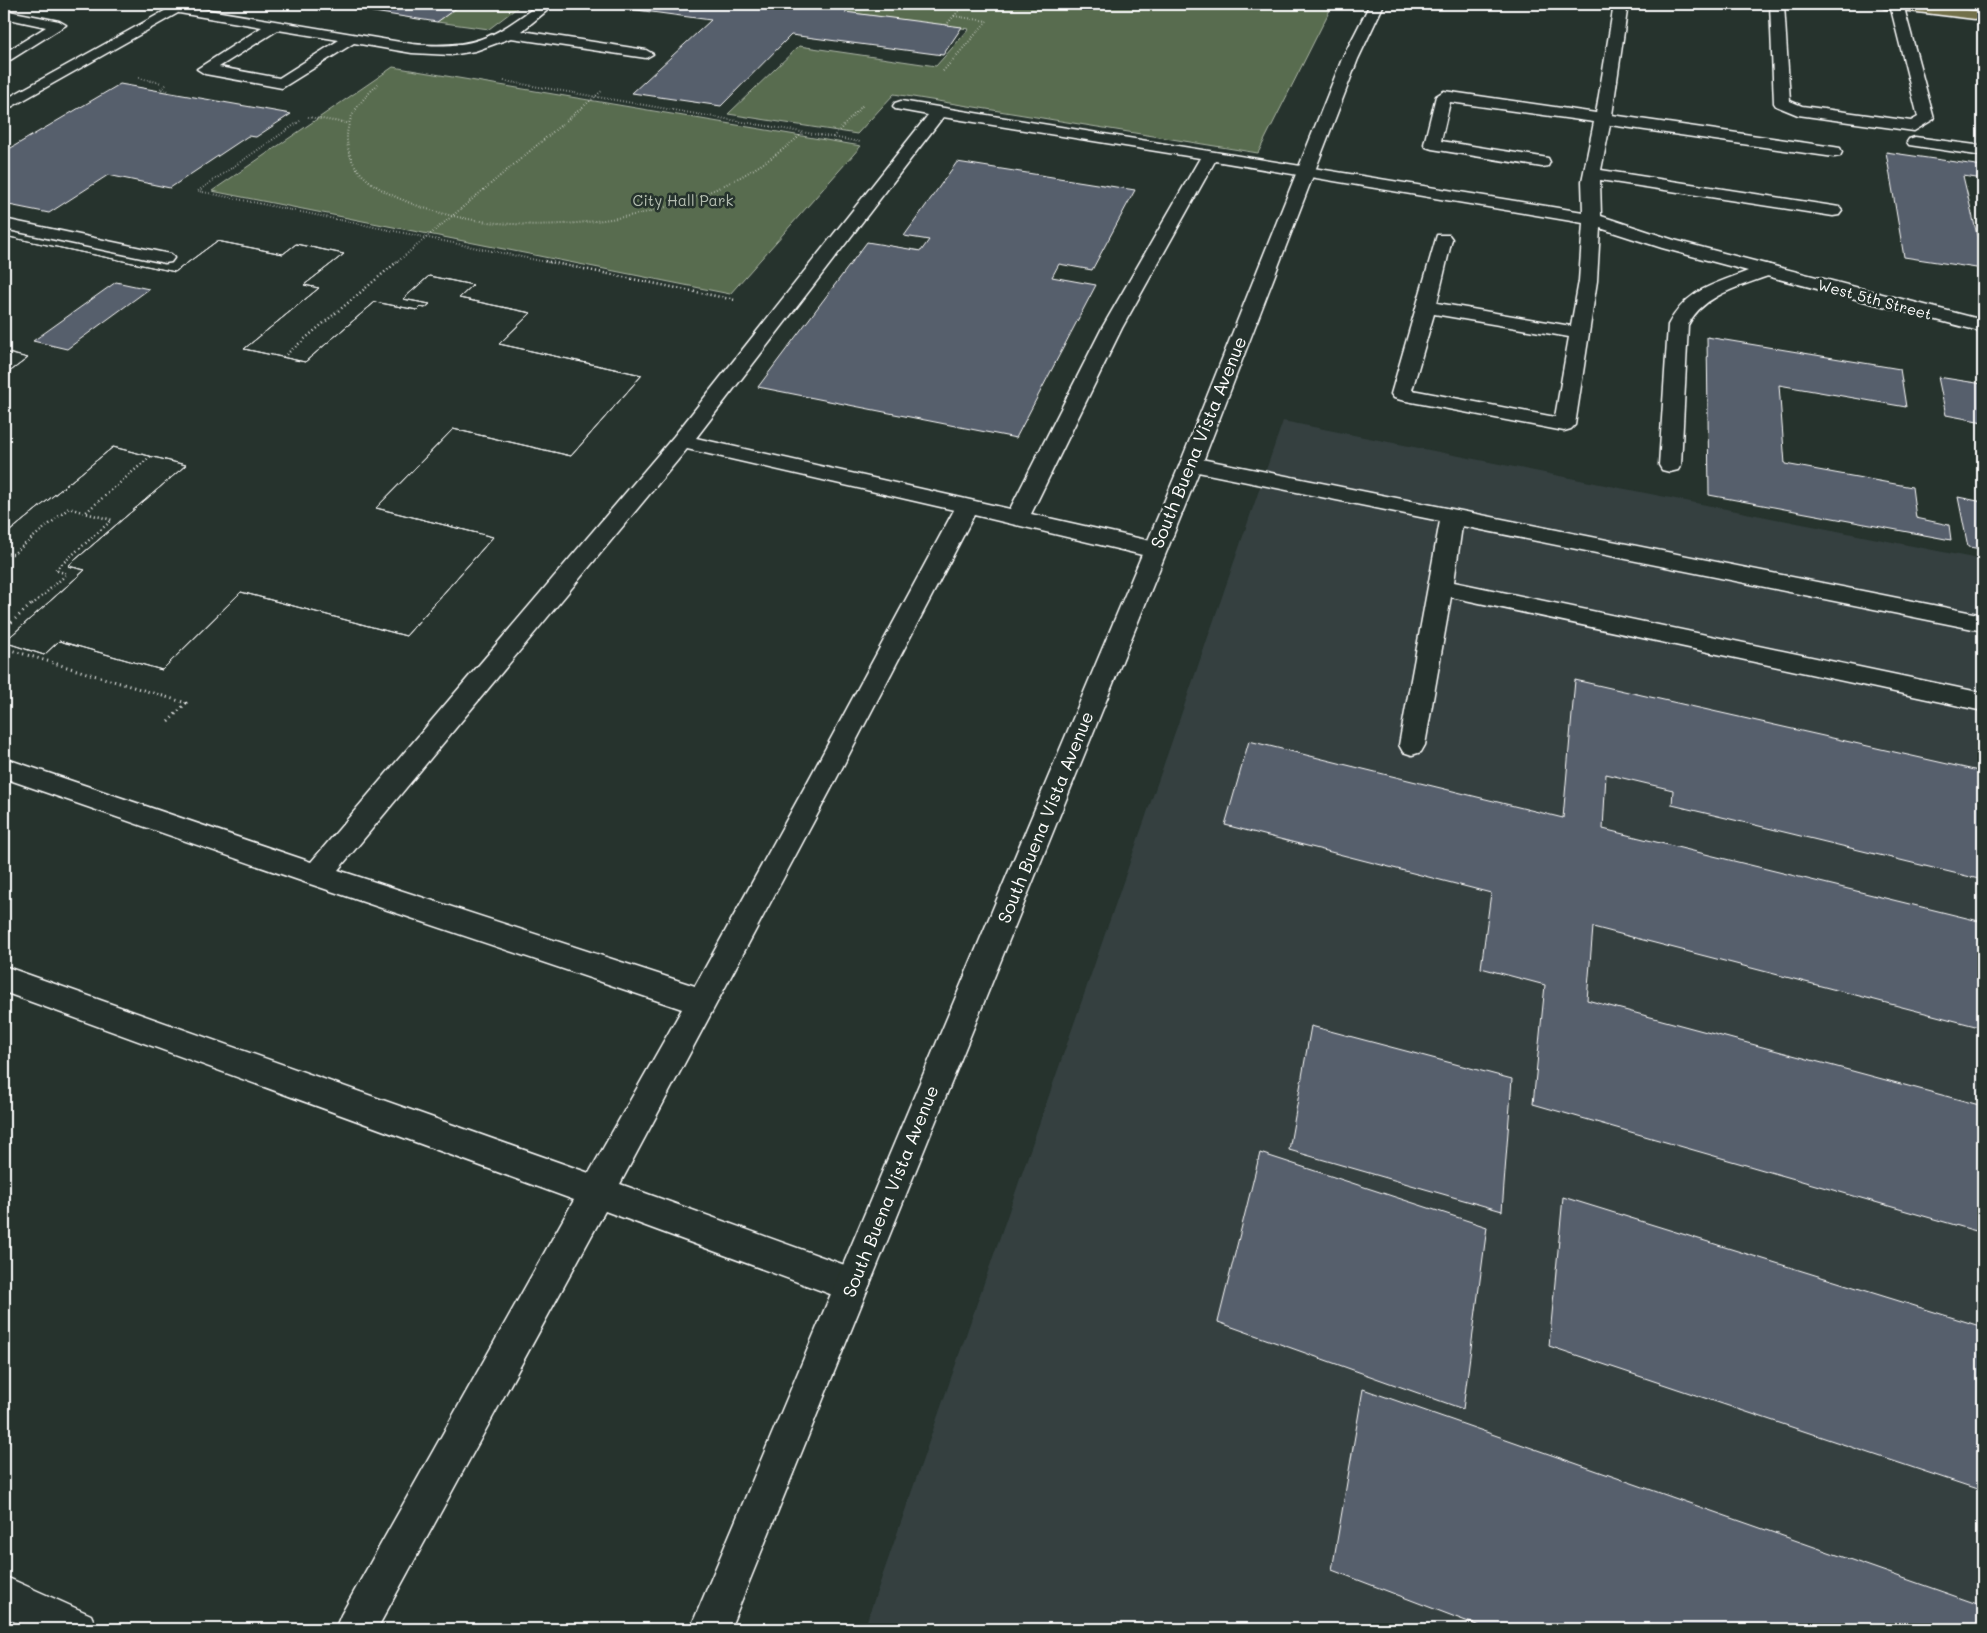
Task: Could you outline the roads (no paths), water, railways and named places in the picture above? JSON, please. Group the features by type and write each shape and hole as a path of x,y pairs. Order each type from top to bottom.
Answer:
{"main road":[{"path":"1890,5 1983,16"}],"street":[{"path":"4,106 183,6 276,25 423,51 451,52 493,42 509,33 548,4"},
{"name":"South Buena Vista Avenue","path":"710,1629 1191,464 1350,59 1377,4"},
{"path":"1776,4 1778,73 1782,103 1798,110 1914,126 1926,119 1919,85 1890,5"},
{"path":"1443,239 1401,394 1564,425 1588,281 1592,219 1592,174 1603,119 1619,11"},
{"path":"4,14 59,25 4,59"},
{"path":"276,25 205,69 282,83 352,38"},
{"path":"509,33 646,54"},
{"path":"4,40 27,44"},
{"path":"1542,162 1432,144 1444,96 1834,152"},
{"name":"West 5th Street","path":"901,106 1210,155 1592,219 1668,244 1983,326"},
{"path":"317,875 682,441 939,112"},
{"path":"1915,142 1983,151"},
{"path":"1017,518 1112,328 1210,155"},
{"path":"1592,174 1833,211"},
{"path":"4,224 165,258"},
{"path":"1670,464 1678,325 1684,313 1698,298 1766,270"},
{"path":"1426,307 1580,333"},
{"path":"682,441 1155,550"},
{"path":"1191,464 1983,623"},
{"path":"355,1629 702,1002 877,680 967,506"},
{"path":"1412,745 1452,516"},
{"path":"1441,587 1983,702"},
{"path":"4,768 317,875 702,1002"},
{"path":"4,980 852,1284"},
{"path":"4,1596 77,1629"}],"park label":[{"name":"City Hall Park","path":"683,200"}]}
